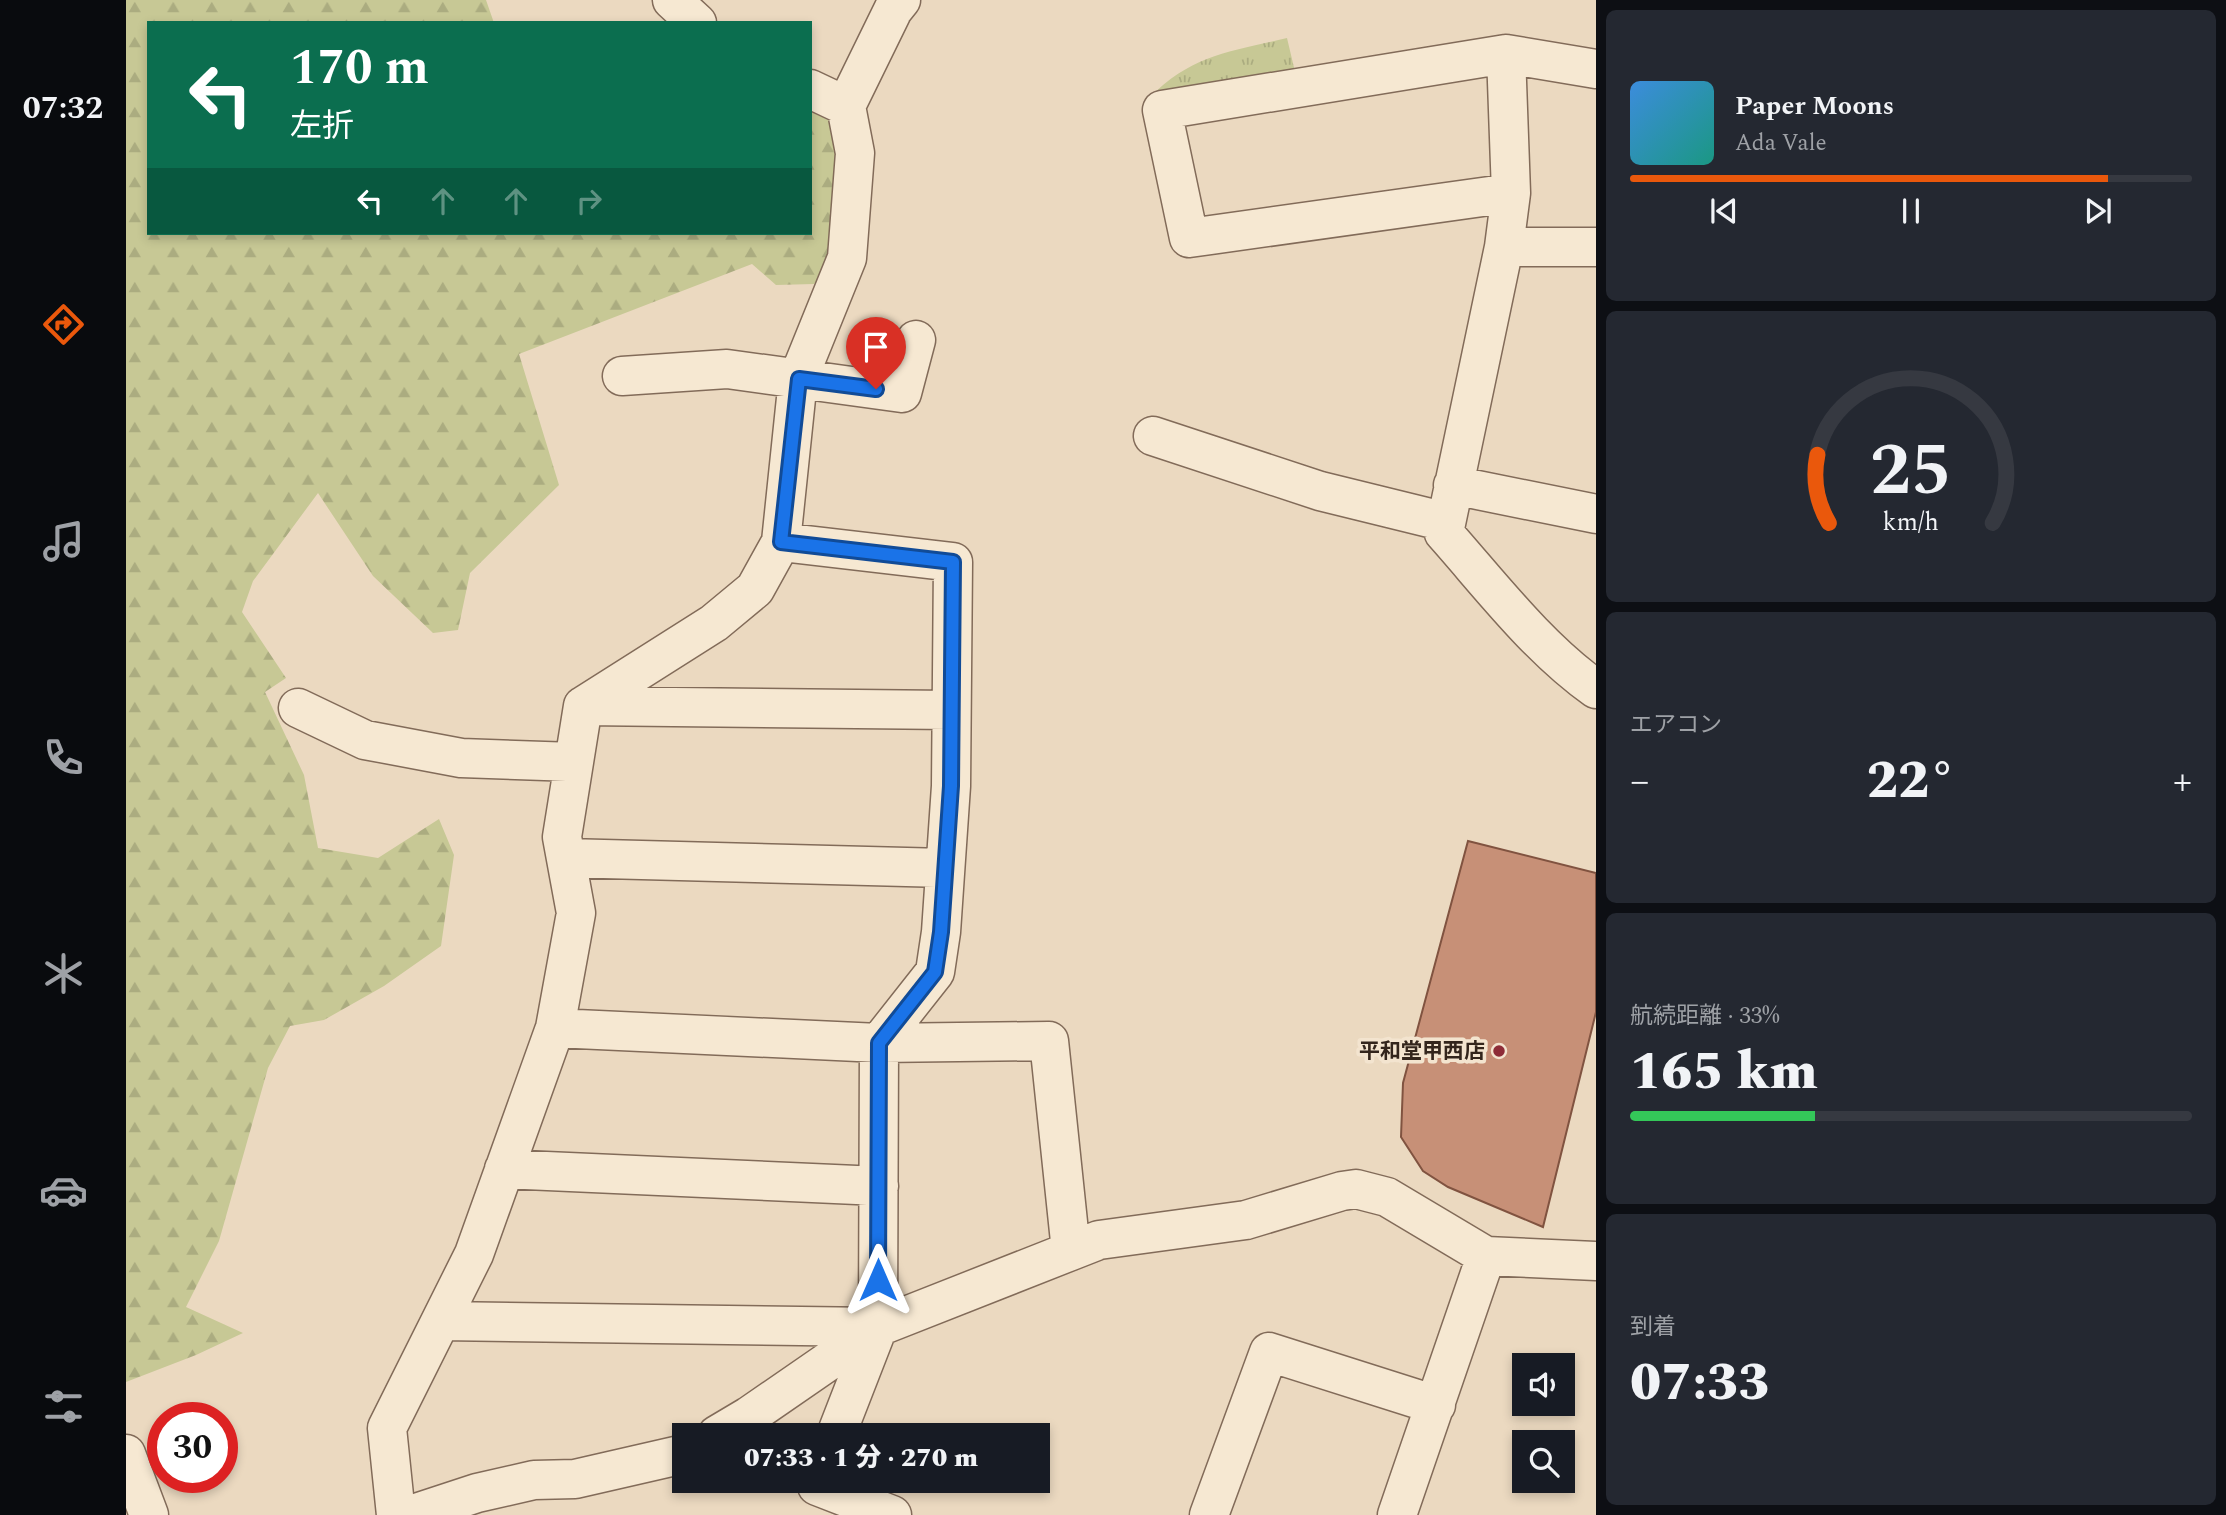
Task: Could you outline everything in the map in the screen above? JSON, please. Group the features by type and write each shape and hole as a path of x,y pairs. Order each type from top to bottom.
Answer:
{"street":[{"path":"672,0 695,21"},
{"path":"396,1515 387,1428 474,1254 555,1028 576,913 562,837 583,706 714,624 755,589 781,542 799,379 847,258 855,153 846,106 887,4"},
{"path":"1506,54 1511,193 1504,247 1444,533 1510,608 1574,674 1596,689"},
{"path":"1511,193 1189,238 1162,110 1506,54 1596,69"},
{"path":"812,90 846,106"},
{"path":"1504,247 1596,247"},
{"path":"622,376 727,369 902,393 916,340"},
{"path":"1153,436 1320,491 1446,522"},
{"path":"1453,485 1596,514"},
{"path":"781,542 953,562 951,786 941,932 935,972 879,1043 878,1327 841,1423"},
{"path":"583,706 951,710"},
{"path":"298,708 365,740 461,758 574,762"},
{"path":"566,858 945,868"},
{"path":"555,1028 879,1043 1049,1041 1071,1251"},
{"path":"504,1169 879,1186"},
{"path":"737,1423 878,1327 1099,1240 1245,1220 1342,1191 1356,1189 1387,1197 1486,1256 1596,1261"},
{"path":"1397,1515 1486,1256"},
{"path":"441,1321 878,1327"},
{"path":"1209,1515 1269,1352 1436,1405"},
{"path":"410,1515 477,1493 534,1480 575,1479 672,1457"},
{"path":"127,1460 149,1515"},
{"path":"814,1494 892,1515"}],"green space":[{"path":"126,0 486,0 493,21 147,21 147,235 812,235 812,112 830,121 842,192 837,259 814,284 776,285 752,264 519,354 559,485 470,573 458,630 433,633 373,576 318,493 253,581 242,612 286,678 265,692 304,775 318,848 378,858 439,819 454,855 441,946 384,986 324,1020 290,1026 268,1068 219,1241 186,1307 243,1333 196,1355 126,1382"},
{"path":"1287,38 1296,76 1149,98 1165,83 1197,63"}],"building":[{"name":"平和堂甲西店","path":"1468,841 1596,873 1596,1012 1543,1227 1448,1187 1423,1171 1401,1137 1403,1083"}],"place":[{"name":"平和堂甲西店","path":"1499,1051"}],"route":[{"path":"876,389 799,379 781,542 953,562 951,786 941,932 935,972 879,1043 878,1280"}]}
